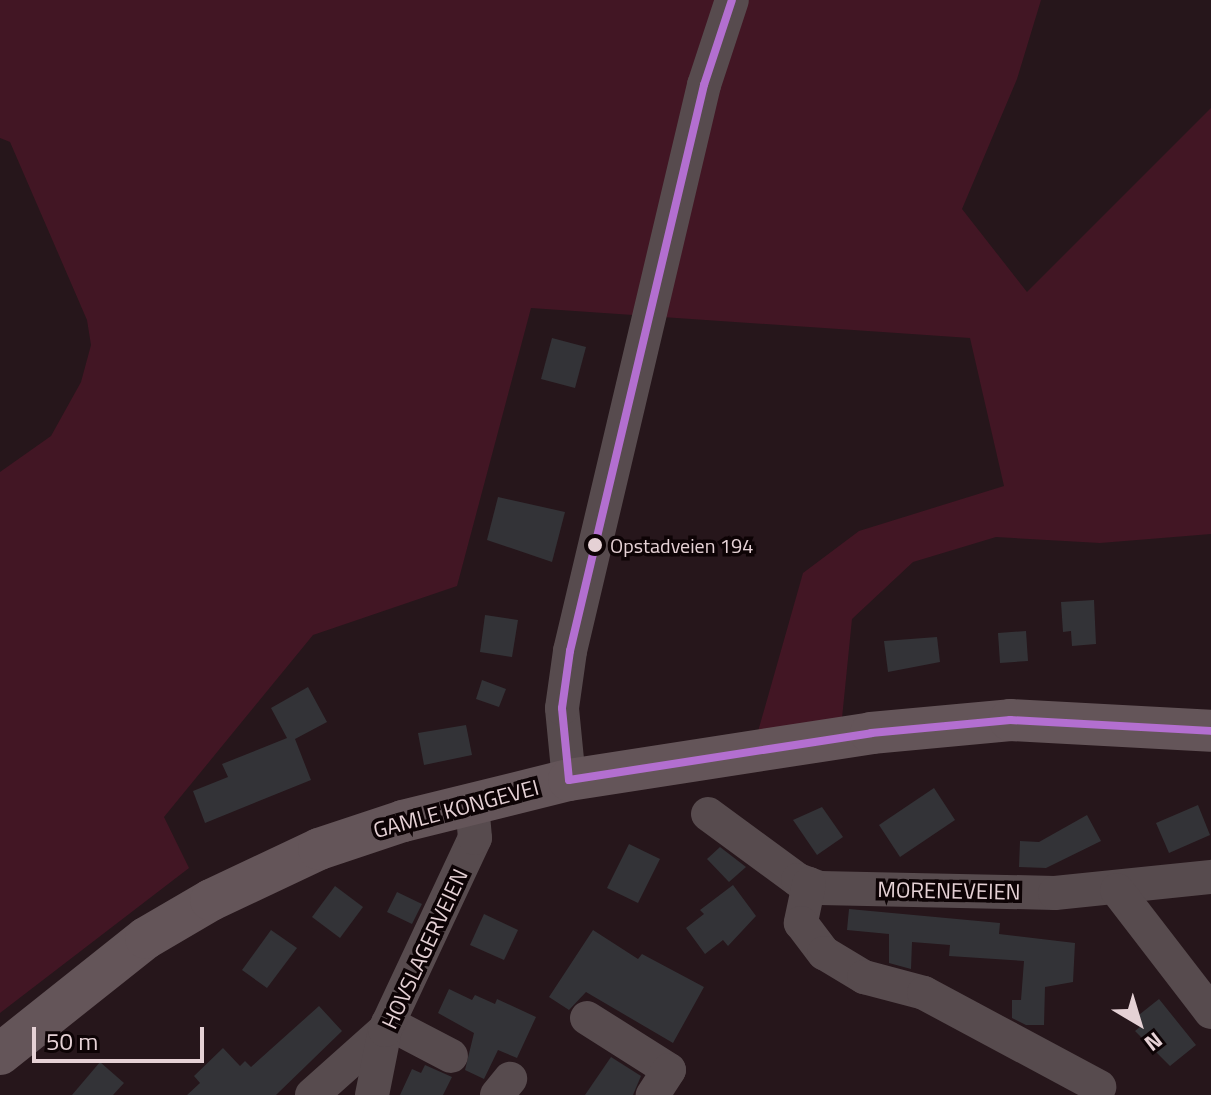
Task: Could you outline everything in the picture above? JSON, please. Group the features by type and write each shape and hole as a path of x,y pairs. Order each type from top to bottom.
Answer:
{"main road":[{"name":"GAMLE KONGEVEI","path":"0,1054 146,938 211,900 319,849 472,804 569,780 871,733 1010,720 1211,731"}],"street":[{"path":"569,780 562,708 570,651 704,85 732,0"},
{"name":"HOVSLAGERVEIEN","path":"372,1095 386,1027 475,838 472,804"},
{"name":"MORENEVEIEN","path":"708,814 809,884 849,890 1117,890 1190,876 1211,877"},
{"path":"809,884 801,923 824,953 864,977 924,993 1099,1087"},
{"path":"1117,890 1211,1012"},
{"path":"587,1018 669,1070 653,1095"},
{"path":"312,1095 386,1027 451,1056"}],"shaded area":[{"path":"0,0 1041,0 1017,79 962,209 1027,292 1211,108 1211,534 1100,543 996,537 913,562 852,619 841,728 757,735 803,573 859,531 1004,486 970,338 531,308 457,586 313,635 164,817 189,868 0,1013 0,472 51,436 81,382 91,345 87,320 10,142 0,138"}],"building":[{"path":"552,338 586,347 575,388 541,379"},
{"path":"498,497 565,512 552,562 487,540"},
{"path":"1094,600 1096,644 1072,646 1071,631 1063,632 1061,602"},
{"path":"485,615 518,620 512,657 480,652"},
{"path":"1026,631 1028,661 1000,663 998,633"},
{"path":"937,637 940,662 888,672 884,641"},
{"path":"482,680 506,689 499,707 476,699"},
{"path":"308,687 327,722 295,739 311,780 205,823 193,791 228,777 222,764 287,738 271,708"},
{"path":"466,725 472,755 424,765 418,733"},
{"path":"934,788 955,820 900,857 879,825"},
{"path":"1198,805 1210,835 1169,853 1156,823"},
{"path":"822,807 843,837 817,855 793,820"},
{"path":"1087,815 1101,841 1046,868 1019,867 1020,841 1039,842"},
{"path":"629,844 660,859 638,903 607,888"},
{"path":"720,847 746,867 729,882 707,859"},
{"path":"733,885 756,916 728,946 723,940 705,954 686,928 704,914 700,910"},
{"path":"335,886 363,907 340,938 312,917"},
{"path":"397,892 422,904 412,924 387,912"},
{"path":"849,909 1000,923 999,934 1075,943 1073,982 1045,987 1044,1025 1026,1025 1012,1018 1012,1000 1021,1000 1024,961 949,956 950,945 912,942 911,969 889,963 889,934 847,930"},
{"path":"484,914 518,930 504,960 470,945"},
{"path":"271,930 297,948 267,988 242,970"},
{"path":"593,930 638,959 642,954 704,987 673,1043 586,992 569,1010 549,997"},
{"path":"449,989 472,1000 475,995 495,1004 497,999 536,1017 517,1058 498,1050 484,1079 465,1070 474,1033 438,1013"},
{"path":"1159,999 1196,1045 1170,1066 1135,1031 1141,1026 1135,1018"},
{"path":"319,1006 342,1031 276,1095 187,1095 200,1083 194,1076 223,1048 240,1066 245,1061 251,1067"},
{"path":"611,1057 641,1076 633,1095 585,1095"},
{"path":"100,1062 124,1083 113,1095 72,1095"},
{"path":"425,1065 452,1077 443,1095 400,1095 412,1069 421,1073"}],"transit line":[{"path":"569,780 562,708 570,651 704,85 732,0"},
{"path":"569,780 871,733 1010,720 1211,731"}],"place":[{"name":"Opstadveien 194","path":"595,545"}]}
